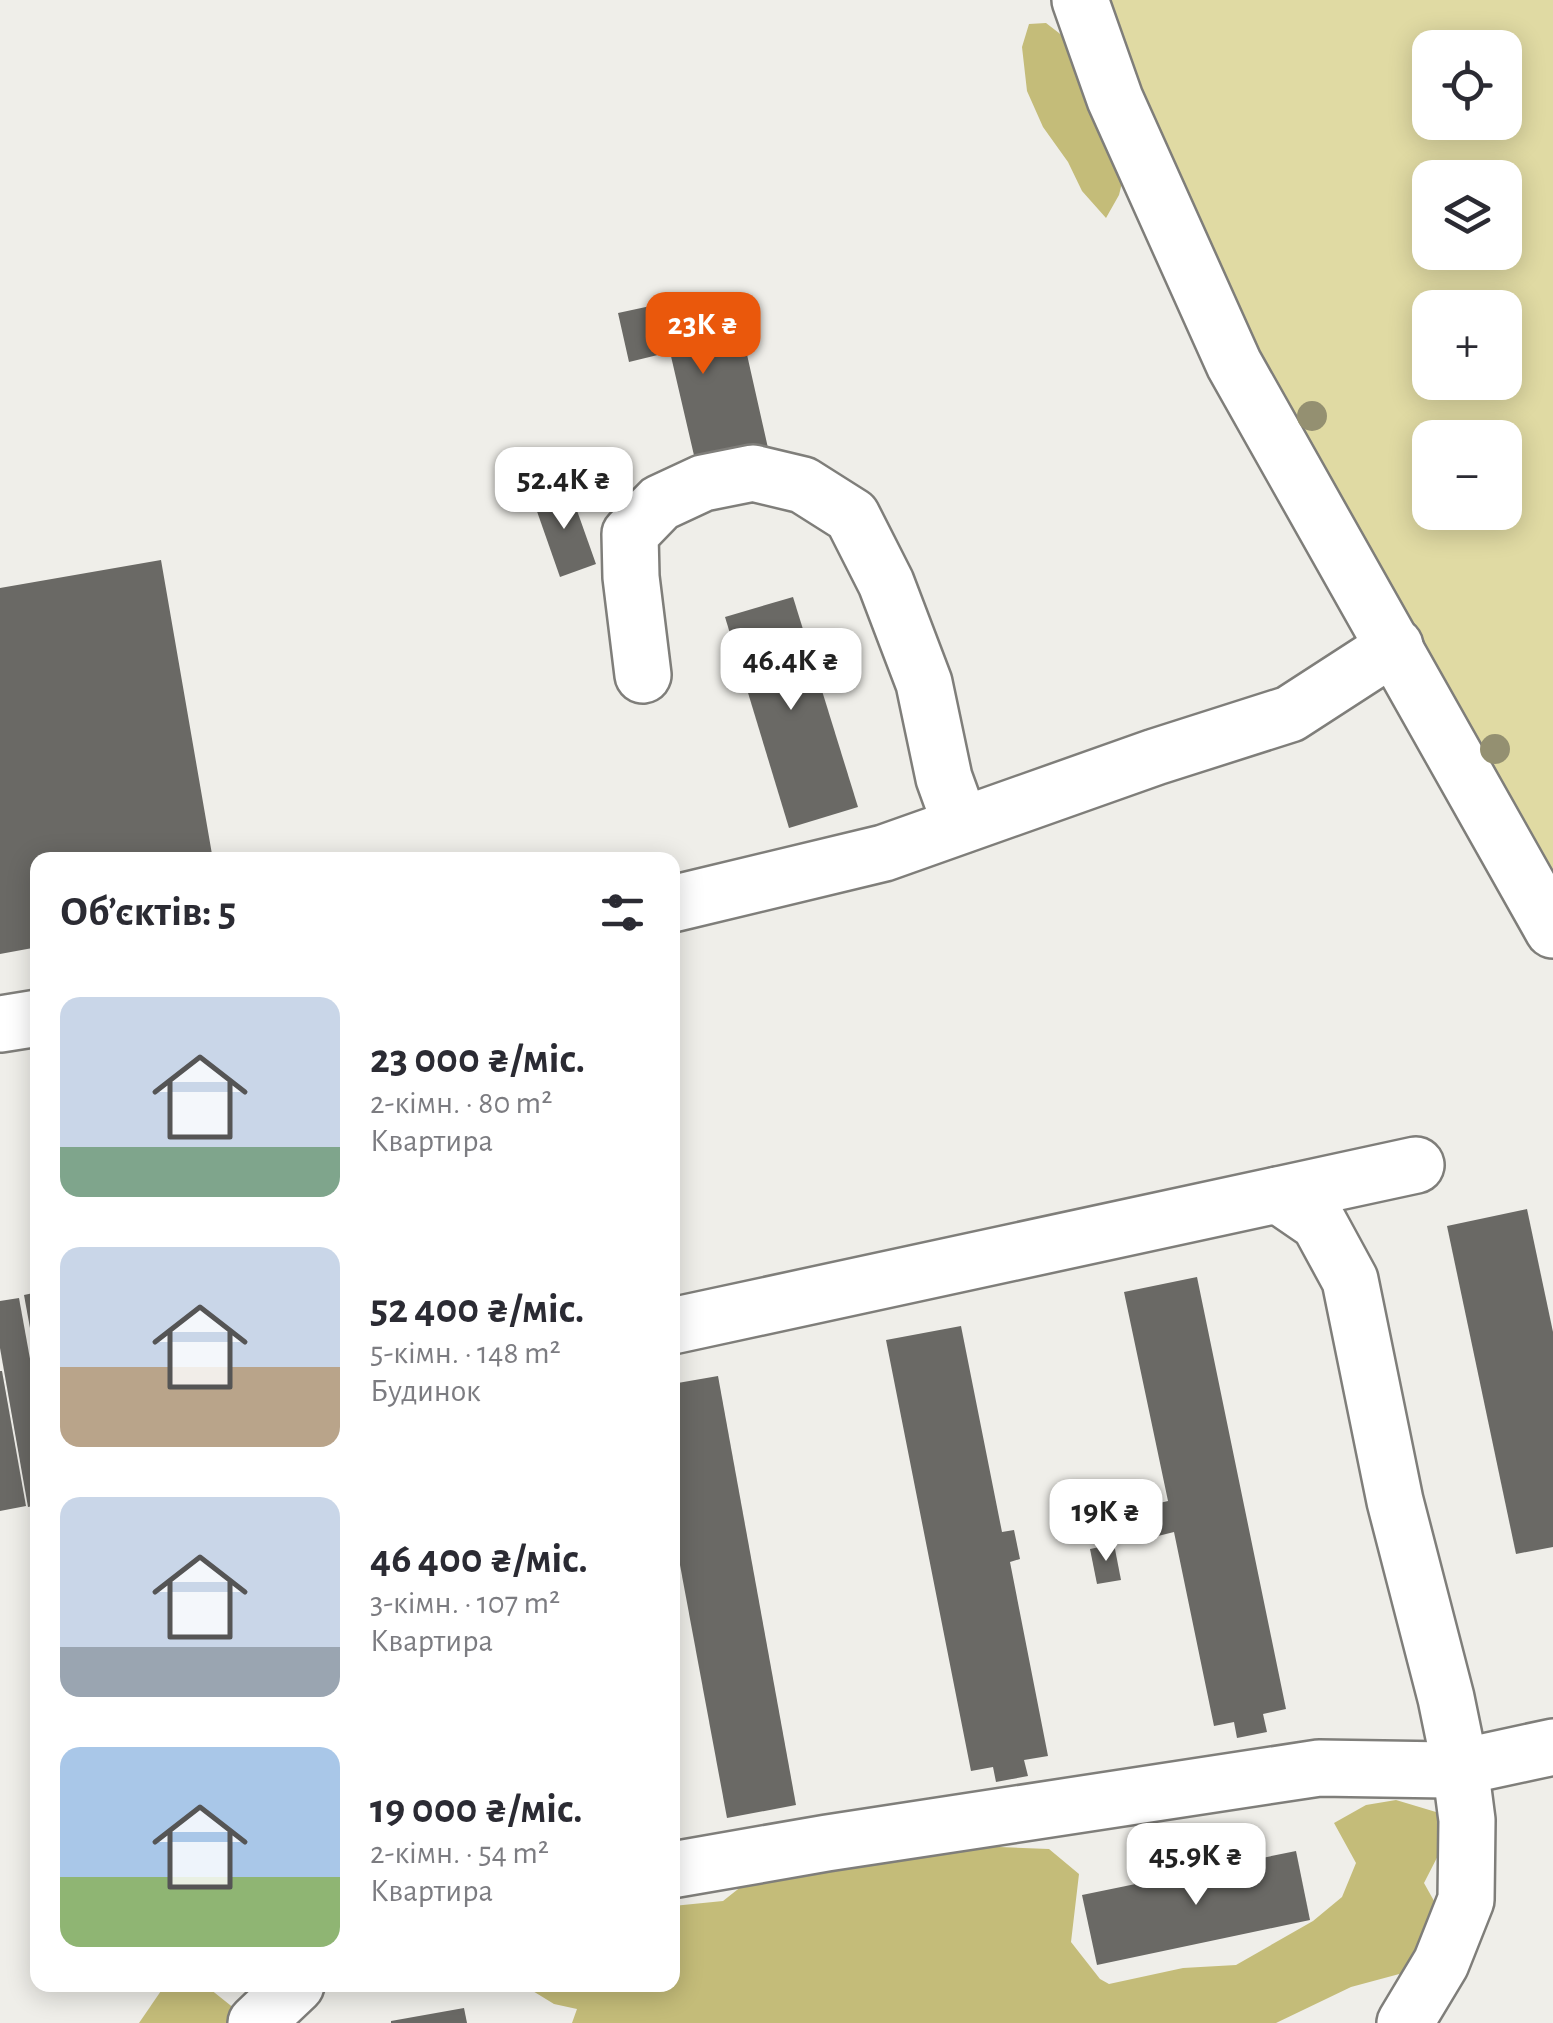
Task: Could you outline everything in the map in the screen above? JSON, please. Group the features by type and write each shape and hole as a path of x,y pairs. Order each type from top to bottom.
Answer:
{"street":[{"path":"1080,0 1115,99 1234,364 1553,930"},
{"path":"644,675 631,577 630,534 660,503 703,483 753,473 803,485 852,516 886,583 924,683 944,778 960,826"},
{"path":"680,902 884,853 1155,757 1290,714 1395,646"},
{"path":"0,1024 30,1019"},
{"path":"680,1324 1416,1165"},
{"path":"1278,1195 1319,1224 1350,1280 1396,1501 1460,1766 1467,1820 1466,1900 1441,1963 1405,2023"},
{"path":"680,1869 1318,1768 1447,1770 1553,1747"},
{"path":"256,2023 289,1992"}],"shaded area":[{"path":"1095,0 1553,0 1553,897 1309,478"},
{"path":"1046,23 1068,40 1124,175 1119,195 1106,218 1082,191 1068,162 1043,127 1027,91 1022,47 1029,24"},
{"path":"1396,1800 1436,1812 1445,1842 1424,1883 1448,1926 1429,1966 1351,1987 1276,2023 572,2023 577,2009 554,2004 534,1992 680,1992 680,1905 723,1901 747,1882 975,1846 1049,1849 1079,1874 1071,1942 1100,1979 1109,1984 1183,1968 1236,1965 1313,1921 1342,1897 1356,1863 1334,1823 1366,1805"},
{"path":"160,1992 214,1992 240,2013 240,2023 139,2023"}],"building":[{"path":"683,299 690,330 739,319 768,448 696,464 670,352 629,362 618,313"},
{"path":"569,488 596,564 560,577 533,500"},
{"path":"161,560 212,852 30,852 30,948 0,954 0,588"},
{"path":"793,597 858,807 789,828 725,617"},
{"path":"1527,1209 1553,1332 1553,1547 1516,1554 1447,1226"},
{"path":"1197,1277 1286,1709 1263,1714 1267,1732 1237,1738 1234,1722 1214,1726 1174,1532 1158,1536 1151,1505 1168,1501 1124,1292"},
{"path":"30,1294 30,1328 24,1295"},
{"path":"19,1298 30,1359 28,1507 0,1348 0,1301"},
{"path":"961,1326 1002,1532 1014,1530 1020,1559 1010,1562 1048,1756 1024,1760 1028,1776 996,1782 993,1767 971,1771 886,1340"},
{"path":"0,1371 26,1506 0,1511"},
{"path":"718,1376 796,1805 727,1818 680,1565 680,1383"},
{"path":"1114,1544 1121,1580 1097,1584 1090,1549"},
{"path":"1296,1851 1310,1920 1097,1965 1082,1895"},
{"path":"464,2008 467,2023 391,2023 391,2021"}]}
